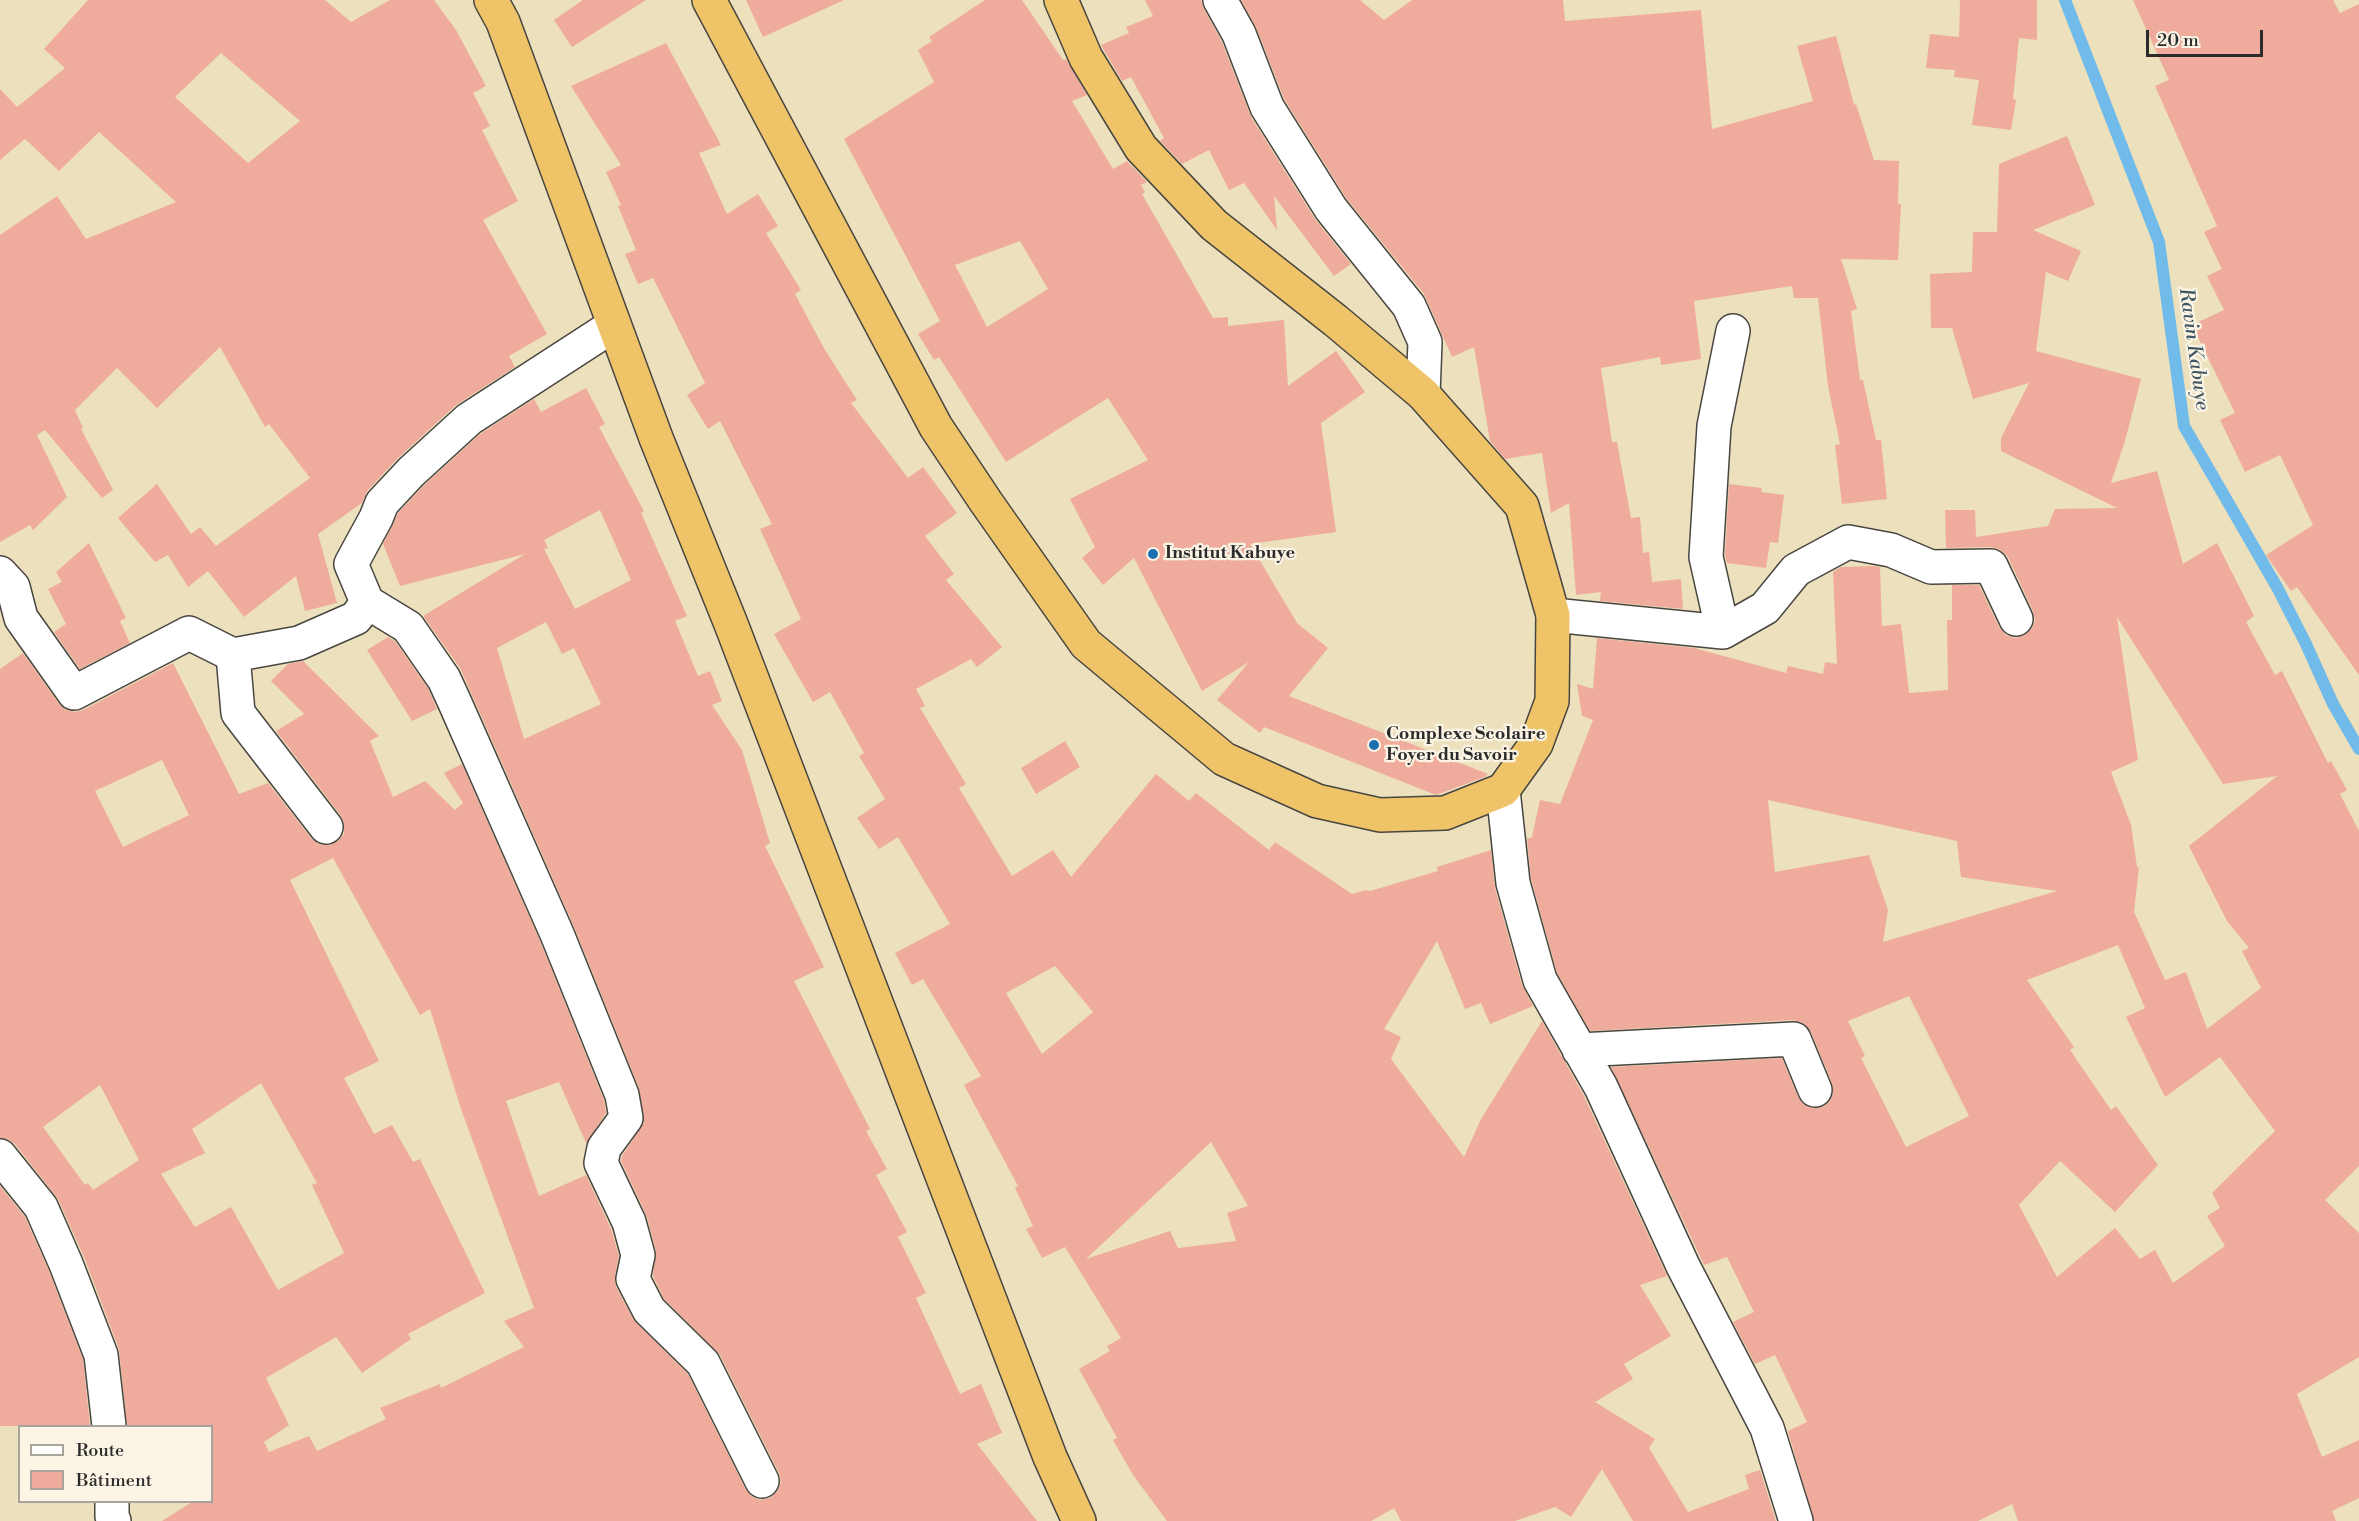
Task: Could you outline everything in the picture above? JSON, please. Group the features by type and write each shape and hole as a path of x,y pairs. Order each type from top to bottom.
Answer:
{"highway":[{"path":"491,0 503,22 656,438 731,624 1050,1456 1078,1521"},
{"path":"709,0 936,427 1086,644 1224,759 1317,801 1380,815 1445,813 1503,790 1536,744 1552,700 1553,615 1522,506 1423,394 1336,321 1214,225 1141,148 1086,58 1061,0"}],"street":[{"path":"1220,0 1239,34 1267,107 1331,209 1409,306 1425,342 1423,394"},
{"path":"614,325 469,419 411,472 382,503 351,564 367,602 408,627 444,678 557,934 622,1095 626,1119 604,1148 601,1163 628,1222 638,1255 633,1279 649,1310 703,1363 762,1481"},
{"path":"1723,632 1706,557 1714,426 1733,332"},
{"path":"1553,615 1723,632 1765,608 1796,570 1848,542 1891,550 1931,567 1991,566 2016,619"},
{"path":"0,573 13,587 21,618 74,693 189,633 233,656 299,643 356,618 367,602"},
{"path":"233,656 238,713 326,827"},
{"path":"1503,790 1513,883 1540,980 1601,1087 1683,1266 1767,1428 1796,1521"},
{"path":"1579,1050 1794,1040 1815,1090"},
{"path":"0,1156 40,1207 66,1264 101,1354 109,1425"},
{"path":"112,1503 114,1521"}],"building":[{"path":"88,0 325,0 351,22 390,0 434,0 456,30 486,86 473,93 490,126 482,130 518,201 483,220 547,334 509,356 515,367 456,405 397,459 368,490 362,503 318,534 337,603 305,611 296,576 244,617 208,571 188,587 168,555 155,562 118,518 157,484 191,534 200,527 216,546 310,478 269,424 265,427 220,347 157,408 117,368 75,410 83,428 81,429 113,490 102,498 45,430 37,435 67,497 33,530 30,525 0,542 0,235 57,196 86,239 176,202 99,132 59,171 25,139 0,160 0,89 17,107 65,68 44,49","holes":["221,53 300,121 248,163 175,97"]},
{"path":"583,0 646,0 572,47 554,20"},
{"path":"746,0 844,0 763,37"},
{"path":"985,0 1022,0 1063,60 1066,59 1087,95 1072,101 1113,169 1127,161 1147,182 1141,185 1145,192 1142,194 1213,318 1228,317 1228,326 1284,320 1288,386 1336,351 1365,392 1321,423 1336,532 1250,544 1297,623 1328,648 1289,696 1488,774 1485,777 1436,795 1264,727 1260,733 1217,700 1249,662 1202,691 1134,558 1103,585 1082,558 1095,547 1070,499 1148,460 1108,398 1006,462 939,357 934,360 918,334 940,321 844,139 934,82 918,50 932,41 929,37","holes":["1020,241 1048,289 987,327 955,265"]},
{"path":"1145,0 1201,0 1222,42 1251,117 1315,219 1351,264 1334,276 1274,196 1277,230 1244,183 1229,190 1209,150 1182,164 1160,141 1164,138 1131,77 1122,81 1101,45 1129,33 1126,27 1153,16"},
{"path":"1241,0 1360,0 1384,20 1412,0 1563,0 1565,21 1701,10 1712,129 1813,101 1797,46 1836,36 1854,105 1856,104 1874,160 1899,161 1898,204 1901,204 1898,260 1841,259 1857,309 1851,311 1860,380 1863,380 1876,440 1881,440 1887,499 1842,504 1835,445 1840,444 1828,386 1818,298 1794,298 1792,286 1694,301 1701,359 1661,365 1660,357 1601,368 1612,442 1617,442 1631,518 1640,517 1643,553 1649,552 1652,582 1681,579 1683,609 1600,601 1601,592 1576,595 1569,503 1551,513 1542,453 1505,459 1490,441 1474,347 1452,357 1424,294 1346,198 1284,99 1256,27"},
{"path":"1960,0 2037,0 2037,40 2019,38 2013,99 2016,100 2011,130 1972,125 1979,80 1954,77 1955,70 1926,68 1930,34 1959,37"},
{"path":"2133,0 2333,0 2340,13 2359,4 2359,675 2297,587 2291,591 2266,555 2313,525 2280,455 2245,472 2220,420 2235,413 2192,325 2224,310 2207,276 2222,269 2204,232 2217,226 2155,86 2169,80"},
{"path":"666,43 721,145 699,153 727,214 758,194 778,226 766,233 801,290 795,294 825,350 857,400 851,403 908,478 923,467 957,513 925,536 954,574 946,580 1002,647 977,667 971,659 916,689 925,706 920,708 966,784 959,788 1012,876 1053,850 1071,877 1156,774 1189,801 1196,793 1269,850 1275,842 1352,894 1438,871 1437,867 1491,850 1495,888 1522,985 1533,1006 1490,1024 1481,1003 1465,1009 1437,941 1384,1029 1401,1037 1391,1059 1464,1157 1481,1119 1542,1021 1584,1096 1667,1276 1640,1285 1671,1336 1624,1364 1633,1379 1595,1402 1655,1439 1649,1448 1688,1512 1749,1489 1745,1475 1760,1470 1776,1521 1633,1521 1602,1469 1571,1517 1555,1507 1515,1521 1401,1521 1394,1508 1371,1521 1167,1521 1133,1475 1113,1440 1117,1438 1079,1369 1110,1351 1107,1346 1121,1338 1065,1247 1042,1258 1026,1229 1033,1226 1015,1188 1018,1186 964,1085 981,1076 923,979 912,985 895,953 950,924 898,837 879,849 857,818 885,799 859,756 864,753 830,692 813,702 774,634 801,619 760,529 772,524 720,421 708,429 687,395 705,383 653,278 638,284 625,254 636,250 618,206 621,205 606,172 621,165 571,86","holes":["1055,966 1093,1012 1042,1054 1006,993","1211,1142 1248,1206 1227,1213 1236,1241 1178,1248 1170,1231 1086,1259"]},
{"path":"2067,136 2095,205 2033,230 2081,251 2068,281 2046,272 2036,351 2141,379 2125,441 2111,483 2157,471 2183,564 2217,543 2254,616 2246,622 2275,675 2282,671 2328,763 2331,761 2347,790 2340,794 2359,831 2359,1166 2325,1200 2359,1233 2359,1357 2297,1394 2322,1457 2359,1440 2359,1498 2332,1511 2336,1521 2018,1521 2012,1504 1978,1521 1814,1521 1788,1431 1807,1422 1775,1355 1755,1364 1733,1322 1754,1312 1727,1257 1704,1265 1611,1067 1782,1058 1803,1104 1812,1108 1822,1107 1830,1101 1833,1093 1832,1083 1811,1032 1803,1023 1793,1020 1590,1031 1557,973 1531,879 1527,839 1532,837 1540,800 1560,804 1593,720 1582,716 1577,684 1593,689 1597,638 1694,648 1786,673 1788,666 1823,674 1825,662 1837,664 1833,572 1841,567 1880,567 1882,626 1901,624 1909,693 1948,690 1947,620 1952,620 1952,585 1979,585 1999,627 2006,635 2014,638 2023,636 2031,630 2035,621 2033,611 2008,557 2000,550 1991,547 1946,548 1945,510 1975,510 1976,537 2048,526 2055,509 2117,508 2001,451 2001,438 2029,383 1973,399 1952,328 1931,328 1930,274 1972,272 1973,232 1997,232 1999,164","holes":["2117,617 2223,784 2277,776 2189,846 2227,921 2249,948 2242,951 2261,988 2207,1029 2186,972 2165,980 2134,912 2139,867 2137,867 2131,825 2111,772 2138,760","1768,800 1957,841 1961,877 2057,891 1883,942 1888,910 1869,855 1775,872","2118,945 2145,1008 2126,1017 2165,1097 2220,1057 2275,1131 2212,1193 2220,1208 2207,1216 2225,1246 2173,1283 2155,1250 2140,1259 2115,1228 2057,1277 2019,1205 2060,1161 2115,1212 2158,1165 2116,1106 2111,1110 2070,1050 2074,1047 2027,980","1909,996 1969,1116 1906,1147 1861,1058 1865,1056 1848,1021"]},
{"path":"586,388 605,424 599,427 644,511 641,513 687,616 675,621 698,676 710,671 722,701 712,705 742,750 770,843 765,846 824,967 794,981 870,1129 866,1131 887,1169 876,1175 907,1232 898,1237 926,1293 916,1298 960,1394 981,1384 1002,1433 977,1444 1037,1521 162,1521 190,1503 213,1503 213,1425 127,1425 119,1349 84,1257 58,1199 15,1144 0,1138 0,669 23,653 59,704 66,710 75,712 173,663 239,794 268,783 311,838 319,844 329,845 338,841 344,834 344,824 341,816 276,731 304,714 271,681 288,664 303,661 379,736 370,741 393,797 425,781 455,810 463,803 444,773 462,764 540,941 604,1100 606,1113 586,1143 559,1082 506,1101 539,1196 586,1175 611,1229 619,1256 615,1275 616,1287 633,1319 688,1374 746,1490 752,1497 760,1500 770,1498 777,1492 781,1483 779,1473 720,1355 664,1299 653,1276 656,1251 647,1217 621,1161 644,1123 639,1088 574,927 460,668 423,616 525,554 400,586 383,544 398,513 424,485 480,434 534,399 541,412","holes":["600,510 631,580 575,609 544,549 548,548 544,540","546,622 562,654 574,648 601,704 524,739 497,648","162,760 189,815 123,847 95,791","333,858 420,1015 430,1009 461,1109 534,1308 504,1321 524,1347 441,1388 440,1384 380,1408 386,1419 317,1451 309,1436 269,1452 264,1442 289,1425 266,1378 336,1337 362,1373 411,1339 408,1334 485,1293 420,1159 413,1162 392,1125 374,1134 344,1078 379,1061 290,880","261,1083 317,1183 312,1185 344,1253 278,1290 231,1207 195,1227 161,1174 205,1153 192,1129","100,1085 139,1160 93,1190 88,1183 85,1185 43,1127"]},
{"path":"1729,484 1762,488 1761,492 1784,495 1778,543 1770,542 1766,568 1727,563 1725,555"},
{"path":"89,543 126,618 120,621 130,643 80,669 54,632 66,624 48,589 62,582 56,572"},
{"path":"388,637 395,641 428,688 437,709 412,721 367,650"},
{"path":"1065,741 1080,767 1036,794 1021,768"},
{"path":"0,1186 25,1217 83,1359 90,1425 0,1426"}],"waterway":[{"name":"Ravin Kabuye","path":"2065,0 2159,242 2184,426 2278,589 2333,704 2359,749"}],"place":[{"name":"Institut Kabuye","path":"1153,554"},
{"name":"Complexe Scolaire Foyer du Savoir","path":"1374,745"}]}
